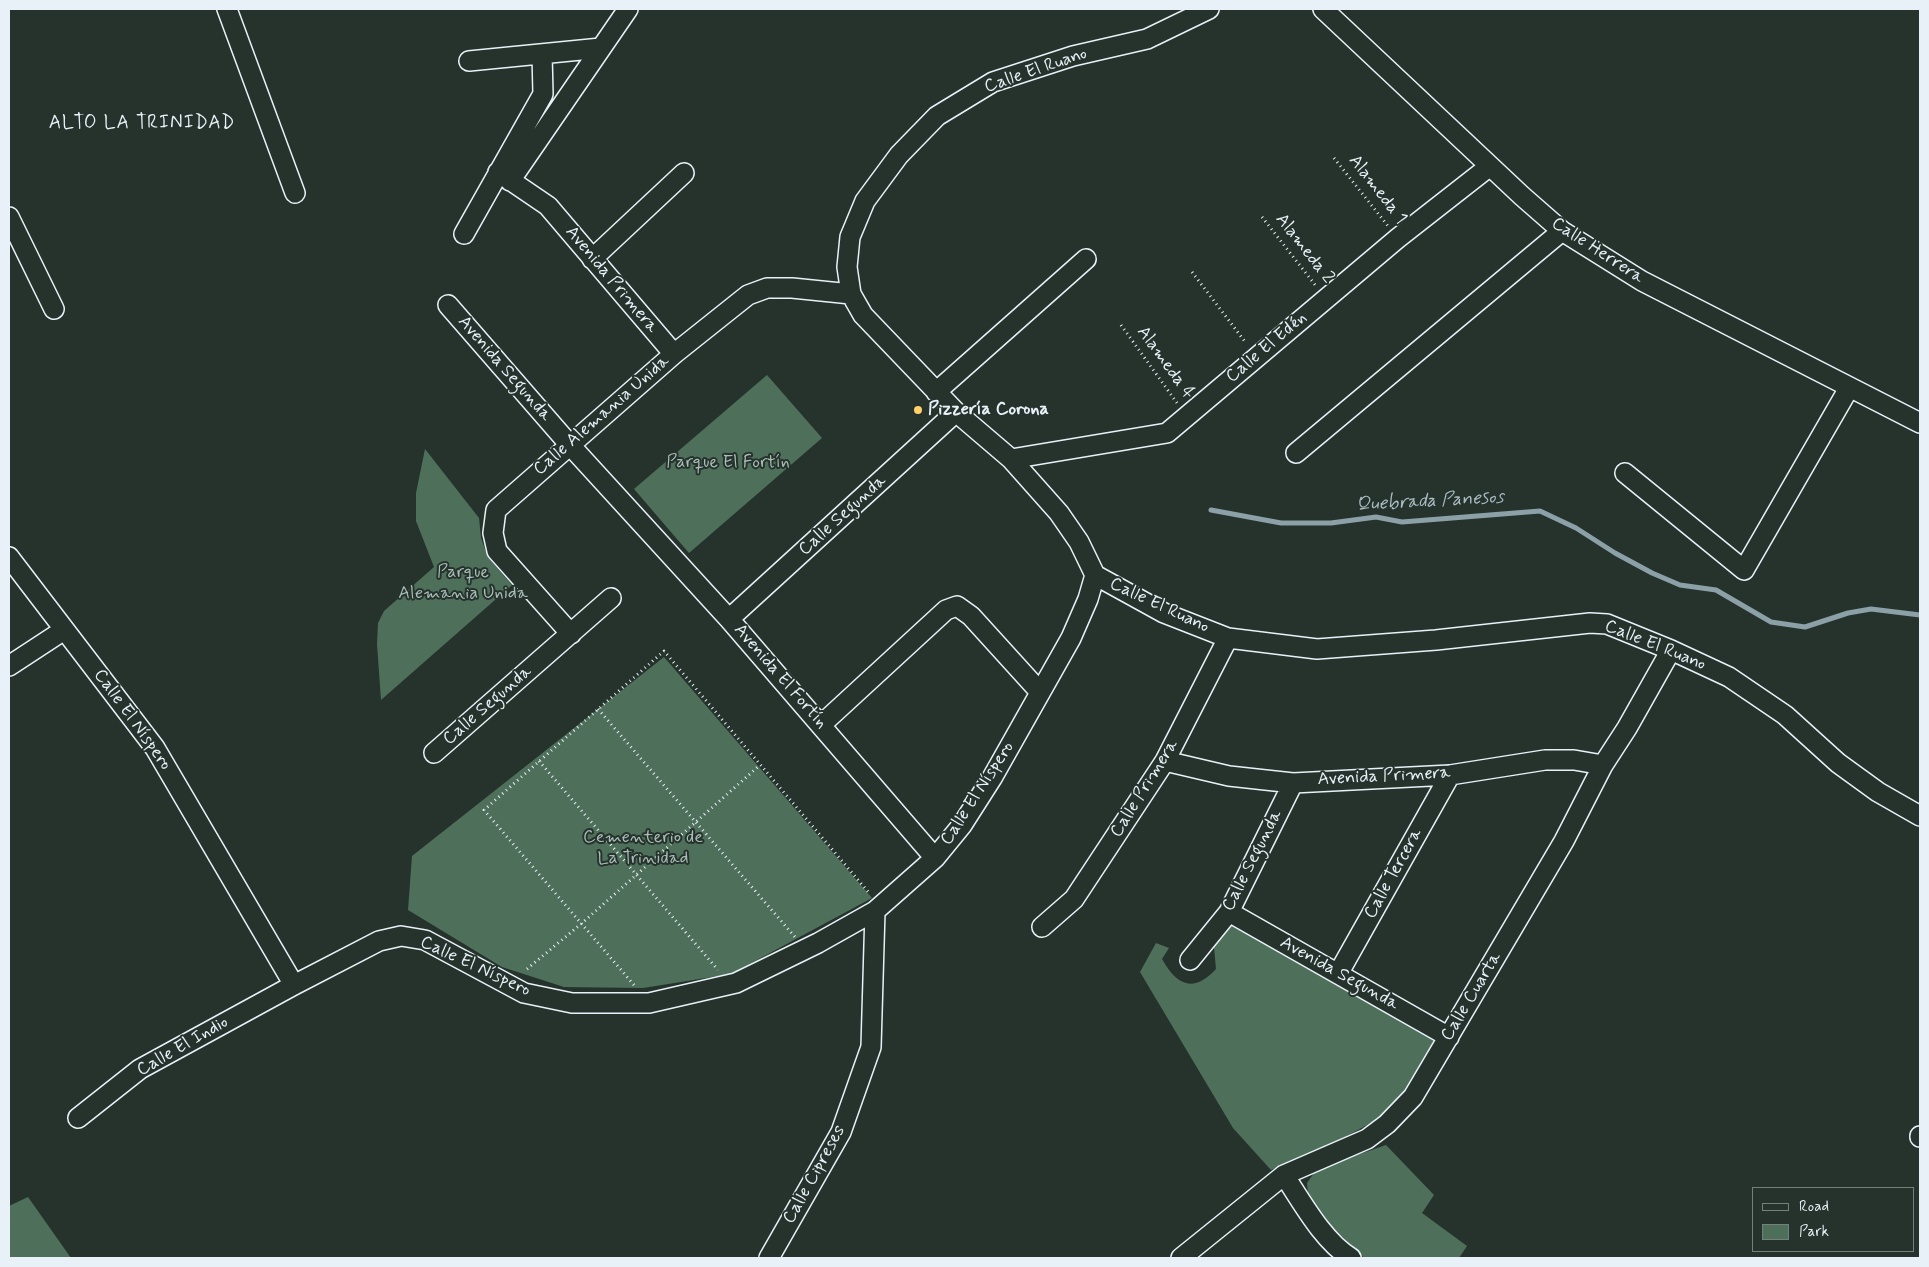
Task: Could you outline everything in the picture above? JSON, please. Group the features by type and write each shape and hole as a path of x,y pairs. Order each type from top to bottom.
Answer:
{"street":[{"path":"227,9 294,193"},
{"path":"464,234 628,9"},
{"name":"Calle El Ruano","path":"1208,9 1147,39 1073,56 993,82 937,116 899,155 865,201 850,238 847,267 851,294 863,316 956,412 1011,459 1059,513 1079,542 1095,575 1164,613 1228,638 1317,649 1436,640 1590,623 1607,624 1729,676 1785,715 1838,763 1878,792 1920,816"},
{"name":"Calle Herrera","path":"1323,9 1562,231 1642,281 1920,423"},
{"path":"469,61 601,48"},
{"path":"504,177 543,94 542,54"},
{"name":"Calle El Edén","path":"1011,459 1166,433 1325,298 1490,166"},
{"path":"592,259 684,173"},
{"name":"Avenida Primera","path":"504,177 548,206 674,354"},
{"path":"9,217 54,309"},
{"path":"1296,453 1562,231"},
{"path":"936,392 1086,259"},
{"name":"Calle Alemania Unida","path":"571,634 497,551 493,533 496,510 569,444 674,354 748,295 766,288 792,288 851,294"},
{"name":"Avenida Segunda","path":"448,305 569,444 620,499"},
{"path":"1625,473 1744,570 1849,388"},
{"name":"Calle Segunda","path":"729,619 956,412"},
{"name":"Avenida El Fortín","path":"620,499 822,724 935,858"},
{"name":"Calle El Níspero","path":"9,557 155,748 294,985 379,941 401,936 425,940 524,992 572,1003 649,1003 736,983 818,943 878,909 935,858 962,825 992,778 1071,638 1088,599 1095,575"},
{"name":"Calle Segunda","path":"434,754 611,598"},
{"path":"822,724 946,610 957,606 971,616 1040,692"},
{"path":"9,666 64,630"},
{"name":"Calle Primera","path":"1042,926 1074,899 1165,761 1228,638"},
{"name":"Calle Cuarta","path":"1181,1258 1284,1175 1367,1139 1387,1124 1413,1097 1564,841 1603,765 1627,728 1671,650"},
{"name":"Avenida Primera","path":"1165,761 1229,776 1294,782 1450,775 1545,760 1574,760 1603,765"},
{"name":"Calle Tercera","path":"1338,974 1450,775"},
{"name":"Calle Segunda","path":"1190,960 1229,912 1294,782"},
{"name":"Calle Cipreses","path":"769,1258 841,1132 871,1047 878,909"},
{"name":"Avenida Segunda","path":"1229,912 1449,1036"},
{"name":"Calle El Indio","path":"78,1118 140,1069 294,985"},
{"path":"1284,1175 1320,1228 1343,1253 1351,1258"}],"path":[{"name":"Alameda 1","path":"1334,158 1398,238"},
{"name":"Alameda 2","path":"1262,217 1325,298"},
{"path":"1192,272 1257,357"},
{"name":"Alameda 4","path":"1120,325 1186,416"},
{"path":"649,1003 484,810 664,652 878,909"},
{"path":"598,709 796,937"},
{"path":"539,761 719,971"},
{"path":"527,969 581,924 760,765"}],"green space":[{"name":"Parque El Fortín","path":"767,375 822,438 689,553 634,489"},
{"name":"Parque Alemania Unida","path":"425,449 479,518 481,538 486,552 491,561 512,585 381,700 377,644 378,623 384,611 434,567 416,521 416,493"},
{"name":"Cementerio de La Trinidad","path":"664,657 872,898 731,974 643,988 564,987 502,967 408,910 412,856"},
{"path":"1232,924 1439,1040 1417,1078 1390,1110 1358,1130 1271,1170 1233,1128 1140,972 1156,943 1169,948 1162,959 1180,980 1193,984 1208,977 1216,969 1214,947"},
{"path":"1386,1145 1434,1195 1422,1213 1467,1246 1459,1258 1364,1258 1327,1222 1308,1195 1307,1183 1314,1173 1331,1164"},
{"path":"28,1197 71,1258 9,1258 9,1206"}],"waterway":[{"name":"Quebrada Panesos","path":"1211,510 1281,523 1331,523 1376,517 1402,522 1540,511 1576,528 1615,553 1652,573 1680,585 1716,590 1771,622 1805,627 1848,613 1871,609 1920,615"}],"place":[{"name":"Pizzería Corona","path":"918,410"}],"district":[{"name":"ALTO LA TRINIDAD","path":"142,124"}]}
